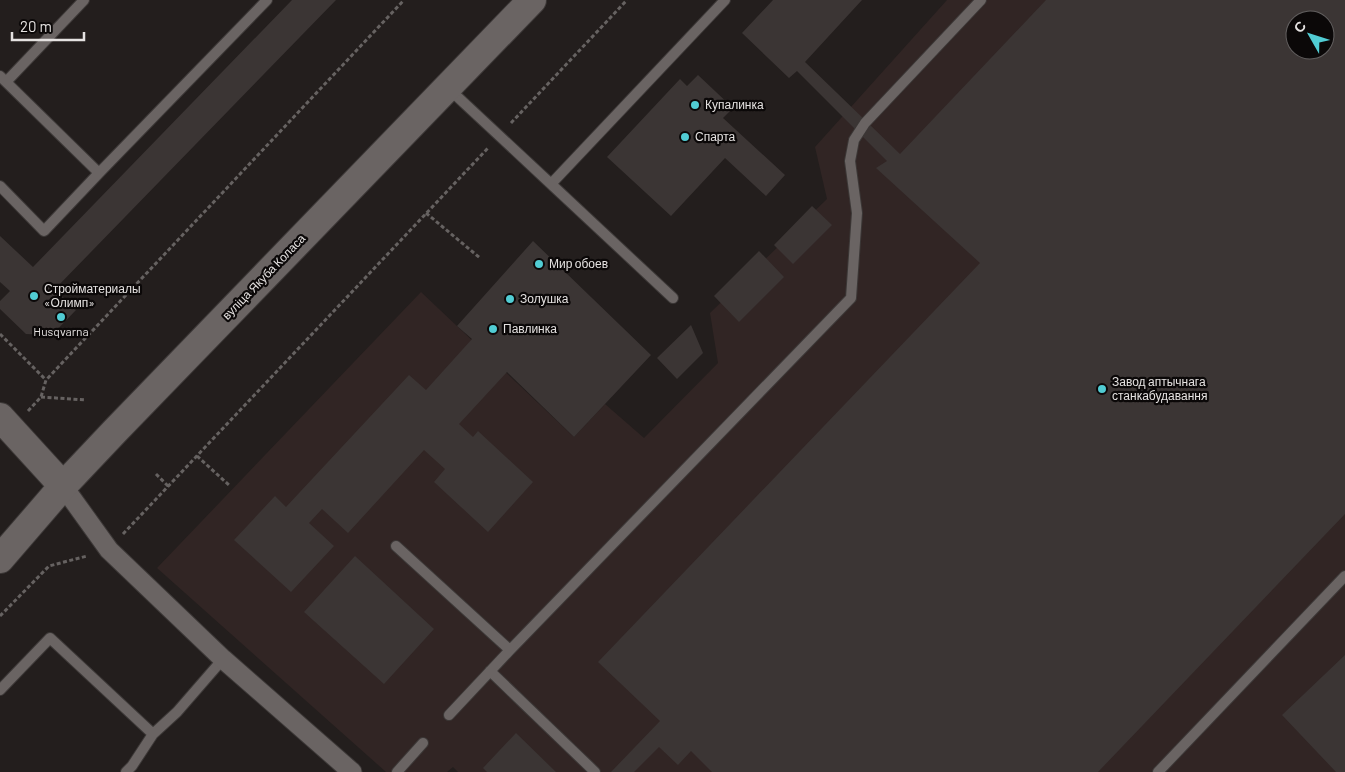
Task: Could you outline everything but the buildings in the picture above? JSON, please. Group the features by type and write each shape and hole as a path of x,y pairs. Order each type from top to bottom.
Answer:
{"main road":[{"name":"вуліца Якуба Коласа","path":"0,559 63,486 115,431 532,0"},
{"path":"6,423 63,486"}],"street":[{"path":"63,486 108,550 223,660 352,772"}],"lane":[{"path":"84,0 3,79 99,173"},
{"path":"551,184 725,0"},
{"path":"449,715 851,298 857,213 850,161 854,140 864,123 981,0"},
{"path":"0,186 44,231 264,1"},
{"path":"447,88 673,298"},
{"path":"396,546 510,650"},
{"path":"1158,772 1345,576"},
{"path":"0,690 50,638 153,734"},
{"path":"126,772 153,734 178,712 223,660"},
{"path":"490,671 595,772"},
{"path":"396,772 423,743"}],"path":[{"path":"6,423 41,397 46,380 404,0"},
{"path":"0,616 49,566 108,550 627,0"},
{"path":"426,213 480,258"},
{"path":"0,334 46,380"},
{"path":"41,397 86,400"},
{"path":"197,456 230,486"},
{"path":"156,474 168,486"}],"shaded area":[{"path":"947,0 1345,0 1345,772 458,772 453,767 447,772 386,772 157,568 421,292 574,437 605,404 644,438 718,363 710,313 827,199 815,147"}],"place":[{"name":"Купалинка","path":"695,105"},
{"name":"Спарта","path":"685,137"},
{"name":"Мир обоев","path":"539,264"},
{"name":"Стройматериалы «Олимп»","path":"34,296"},
{"name":"Золушка","path":"510,299"},
{"name":"Husqvarna","path":"61,317"},
{"name":"Павлинка","path":"493,329"},
{"name":"Завод аптычнага станкабудавання","path":"1102,389"}]}
